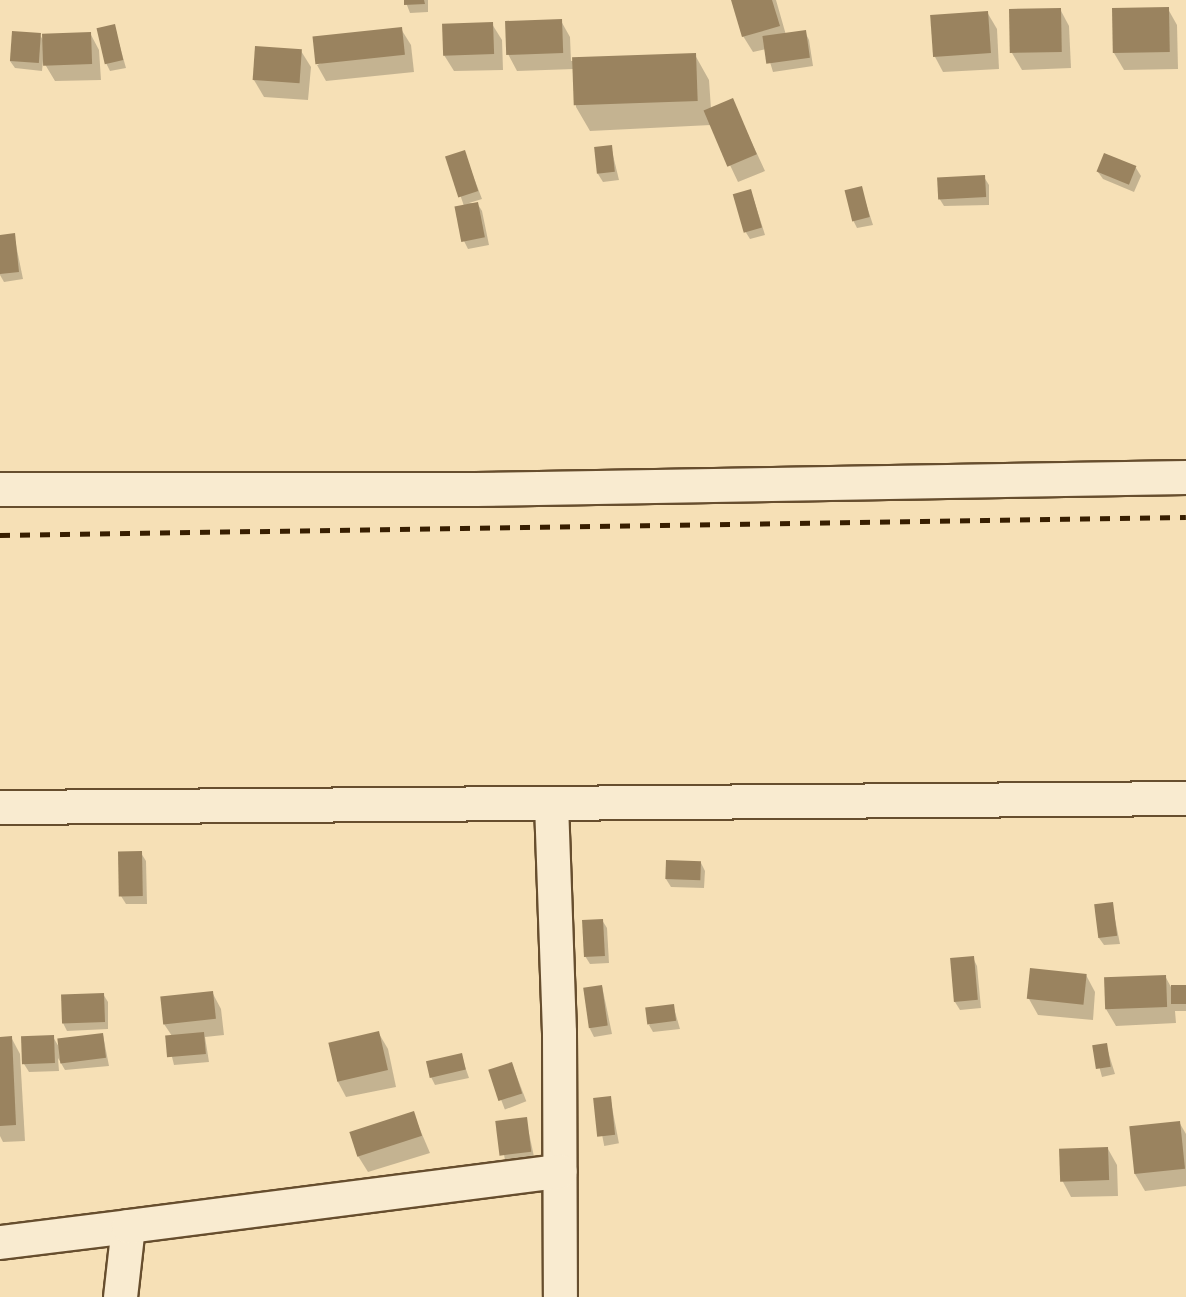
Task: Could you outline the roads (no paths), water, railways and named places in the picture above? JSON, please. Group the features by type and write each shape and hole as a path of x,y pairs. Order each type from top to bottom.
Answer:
{"street":[{"path":"0,489 475,489 1186,477"},
{"path":"0,807 1186,798"},
{"path":"551,803 560,1170 560,1297"},
{"path":"0,1242 560,1170"},
{"path":"120,1297 128,1226"}],"railway":[{"path":"0,535 1186,517"}]}
